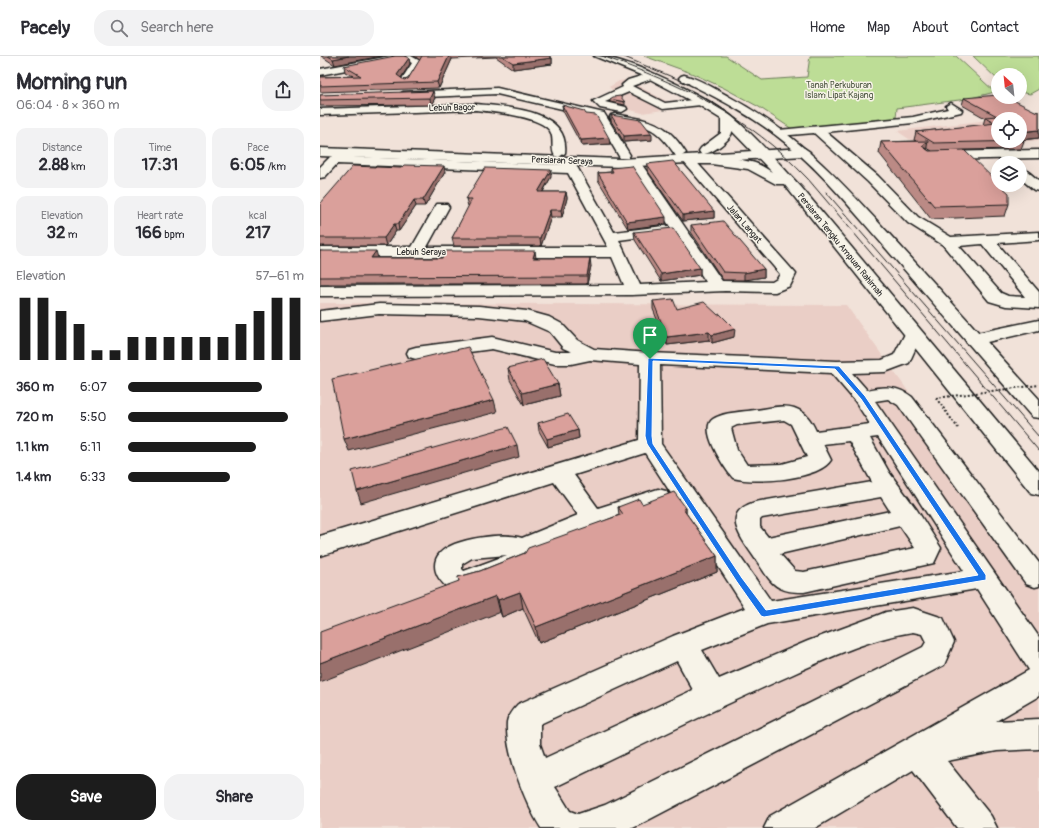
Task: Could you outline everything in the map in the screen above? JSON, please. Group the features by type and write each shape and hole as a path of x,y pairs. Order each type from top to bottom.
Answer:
{"main road":[{"path":"356,56 369,64"},
{"path":"322,68 369,64 404,56 417,62 405,82"},
{"name":"Persiaran Tengku Ampuan Rahimah","path":"598,56 651,76 701,102 726,118 759,150 796,190 1039,487"},
{"path":"626,56 644,62"},
{"path":"322,68 332,73 326,83"},
{"path":"673,73 722,96 760,119 799,148 825,173 1039,412"},
{"path":"629,88 627,85 631,82 651,76"},
{"path":"629,88 663,106"},
{"path":"629,88 598,101 604,106 630,109"},
{"path":"392,95 497,92 600,115 718,287"},
{"path":"645,109 701,102"},
{"path":"779,134 913,120 957,110 951,106"},
{"name":"Lebuh Bagor","path":"320,112 476,107 492,108 522,115 550,124"},
{"name":"Jalan Langat","path":"550,124 600,115 655,126 663,130 672,138 684,156 788,274 784,282 775,287 718,287"},
{"path":"705,151 727,134 726,118"},
{"path":"913,120 931,130"},
{"path":"550,124 560,137 566,161 618,252 632,284 632,290"},
{"path":"818,131 874,179 913,220 948,242 995,296 1006,301 1038,301"},
{"name":"Persiaran Seraya","path":"326,152 566,161 684,156 799,148"},
{"name":"Persiaran Seraya","path":"684,156 705,151 759,150"},
{"path":"320,174 326,152"},
{"name":"Persiaran Seraya","path":"326,152 457,153 566,161"},
{"name":"Persiaran Seraya","path":"326,152 457,153"},
{"path":"927,157 1039,154"},
{"path":"684,156 752,166 796,190"},
{"path":"1027,178 1039,187"},
{"path":"417,252 442,207"},
{"path":"725,222 741,220"},
{"path":"610,237 694,226"},
{"path":"948,242 1032,237 1039,252"},
{"path":"986,240 1038,301"},
{"name":"Lebuh Seraya","path":"320,252 618,252"},
{"path":"320,291 632,290 718,287"},
{"path":"320,316 379,309 479,311 527,316 556,328 570,344 590,354"},
{"path":"974,339 1039,325"},
{"path":"416,353 492,343 556,358 571,358 590,354 650,359 837,367 885,366 902,359 913,334"},
{"path":"650,359 650,444 740,580 764,613"},
{"path":"837,367 863,398 885,429 1039,661"},
{"path":"863,398 878,393 896,393 905,401 1035,578"},
{"path":"810,439 885,429"},
{"path":"856,433 867,456 908,516 928,548 925,556 804,582 789,580 779,572 748,528 748,517 755,511 888,487"},
{"path":"326,548 559,471 650,444"},
{"path":"559,471 593,519"},
{"path":"523,548 593,519 658,497"},
{"path":"762,548 908,516"},
{"path":"569,828 558,823 543,800 524,744 523,721 529,714 683,645 764,613 984,578"},
{"path":"536,779 713,696 818,650 886,624 913,620 932,626 940,642 934,656 610,821 587,828"},
{"path":"683,645 713,696"},
{"path":"782,828 1039,680"},
{"path":"918,750 997,736 1039,734"},
{"path":"918,750 979,828"}],"path":[{"path":"958,428 936,398 1039,385"}],"shaded area":[{"path":"628,80 678,108 642,113 603,103 596,97 617,94 609,87 619,81"},
{"path":"1039,114 1039,140 1027,141 1027,115"},
{"path":"991,120 991,145 927,151 897,131"},
{"path":"320,303 846,305 1039,573 1039,828 320,828"}],"green space":[{"name":"Tanah Perkuburan Islam Lipat Kajang","path":"644,56 726,56 762,80 807,77 810,56 956,56 991,88 991,93 967,99 897,108 896,118 792,129 759,107 724,88 691,73"},
{"path":"973,56 1039,56 1039,89 1030,94 1027,93 1027,68 991,68 991,73"}],"building":[{"path":"328,56 349,56 333,59"},
{"path":"395,56 404,56 409,58 397,75 404,80 408,79 422,56 449,56 437,82 320,86 320,77 361,76 344,66"},
{"path":"502,56 549,56 552,58 513,63"},
{"path":"433,91 430,98 320,100 320,95"},
{"path":"620,96 625,102 610,99 613,97"},
{"path":"991,96 991,104 1021,104 1039,112 1039,130 1027,131 1027,112 991,113 964,98"},
{"path":"562,105 584,111 586,114 596,115 609,138 581,140"},
{"path":"611,115 641,120 652,134 624,136"},
{"path":"991,116 991,120 985,117"},
{"path":"991,124 991,142 934,143 916,132"},
{"path":"928,141 922,146 929,151 964,150 991,176 991,192 1009,193 1009,204 934,206 881,142"},
{"path":"673,161 714,211 683,215 647,164"},
{"path":"404,165 444,166 423,200 414,200 398,224 394,224 384,238 320,238 320,204 353,166 401,168"},
{"path":"632,166 666,217 627,222 598,173 613,172 611,168"},
{"path":"485,168 551,170 538,192 566,192 561,210 550,210 540,238 452,238 472,199 466,199"},
{"path":"723,221 764,269 744,273 723,272 691,225"},
{"path":"673,228 700,268 661,274 634,232"},
{"path":"320,251 376,251 371,258 442,258 446,251 535,251 533,258 590,258 587,276 320,277"},
{"path":"673,299 677,309 704,302 718,315 720,314 735,329 712,335 709,332 667,337 653,301"},
{"path":"468,347 494,400 344,439 332,379"},
{"path":"543,359 558,384 522,393 508,368"},
{"path":"568,414 578,430 547,439 538,423"},
{"path":"508,427 517,445 357,491 352,471"},
{"path":"674,492 686,508 683,509 717,556 536,627 520,592 498,600 496,596 320,663 320,632 459,581 458,577 480,571 525,553 528,548 623,514 618,507 639,499 642,504"}],"tram line":[{"path":"602,56 660,79 713,104 737,119 785,156 808,179 1039,451"},
{"path":"622,56 689,84"},
{"path":"826,192 1039,437"}],"route":[{"path":"650,359 837,367 863,398 984,578 764,613 740,580 650,444 650,359"}]}
